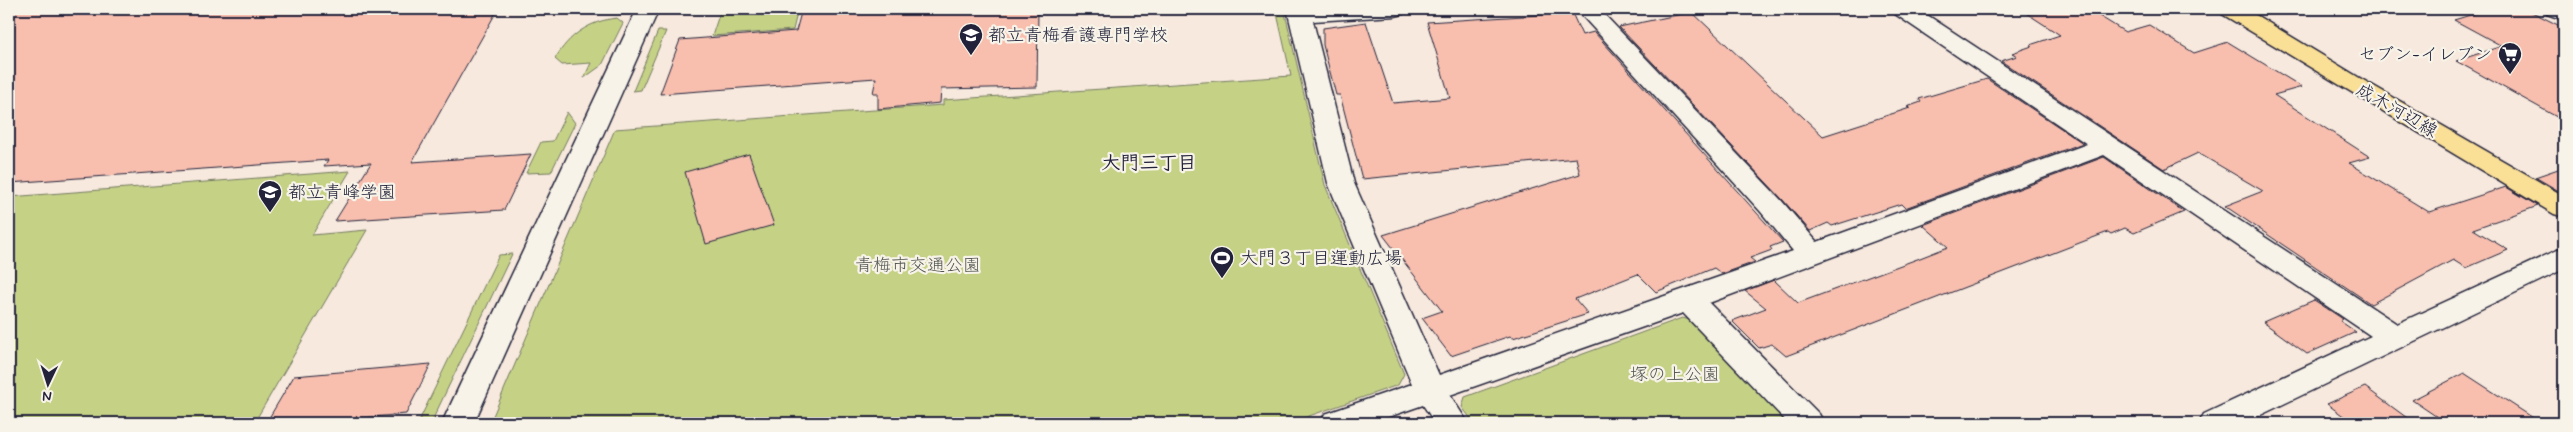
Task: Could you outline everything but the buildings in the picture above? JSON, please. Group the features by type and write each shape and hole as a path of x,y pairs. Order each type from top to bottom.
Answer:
{"main road":[{"name":"成木河辺線","path":"2230,9 2349,82 2564,208"}],"street":[{"path":"458,423 648,9"},
{"path":"1395,9 1299,12 1341,183 1430,390 1452,423"},
{"path":"1587,9 1771,206 1811,253"},
{"path":"1903,9 2396,338"},
{"path":"2555,9 2564,14"},
{"path":"1336,423 1688,300 1811,253 2108,145"},
{"path":"2215,423 2564,257"},
{"path":"1688,300 1808,423"}],"green space":[{"path":"721,9 798,9 793,30 712,36"},
{"name":"青梅市交通公園","path":"1276,9 1284,9 1325,185 1404,374 1398,385 1289,423 490,423 615,129 943,105 943,100 1291,76"},
{"path":"617,18 623,23 602,65 584,78 591,63 562,65 555,59 573,36 597,22"},
{"path":"658,31 666,31 641,90 633,91"},
{"path":"567,112 575,123 551,172 526,173 541,142 553,141"},
{"path":"350,171 312,235 367,230 254,423 9,423 9,197"},
{"path":"512,254 431,423 418,423 499,255"},
{"name":"塚の上公園","path":"1682,318 1695,321 1794,423 1474,423 1462,407 1465,397"}],"place":[{"name":"都立青梅看護専門学校","path":"971,56"},
{"name":"セブン-イレブン","path":"2510,75"},
{"name":"都立青峰学園","path":"270,213"},
{"name":"大門３丁目運動広場","path":"1222,279"}],"district":[{"name":"大門三丁目","path":"1149,162"}]}
